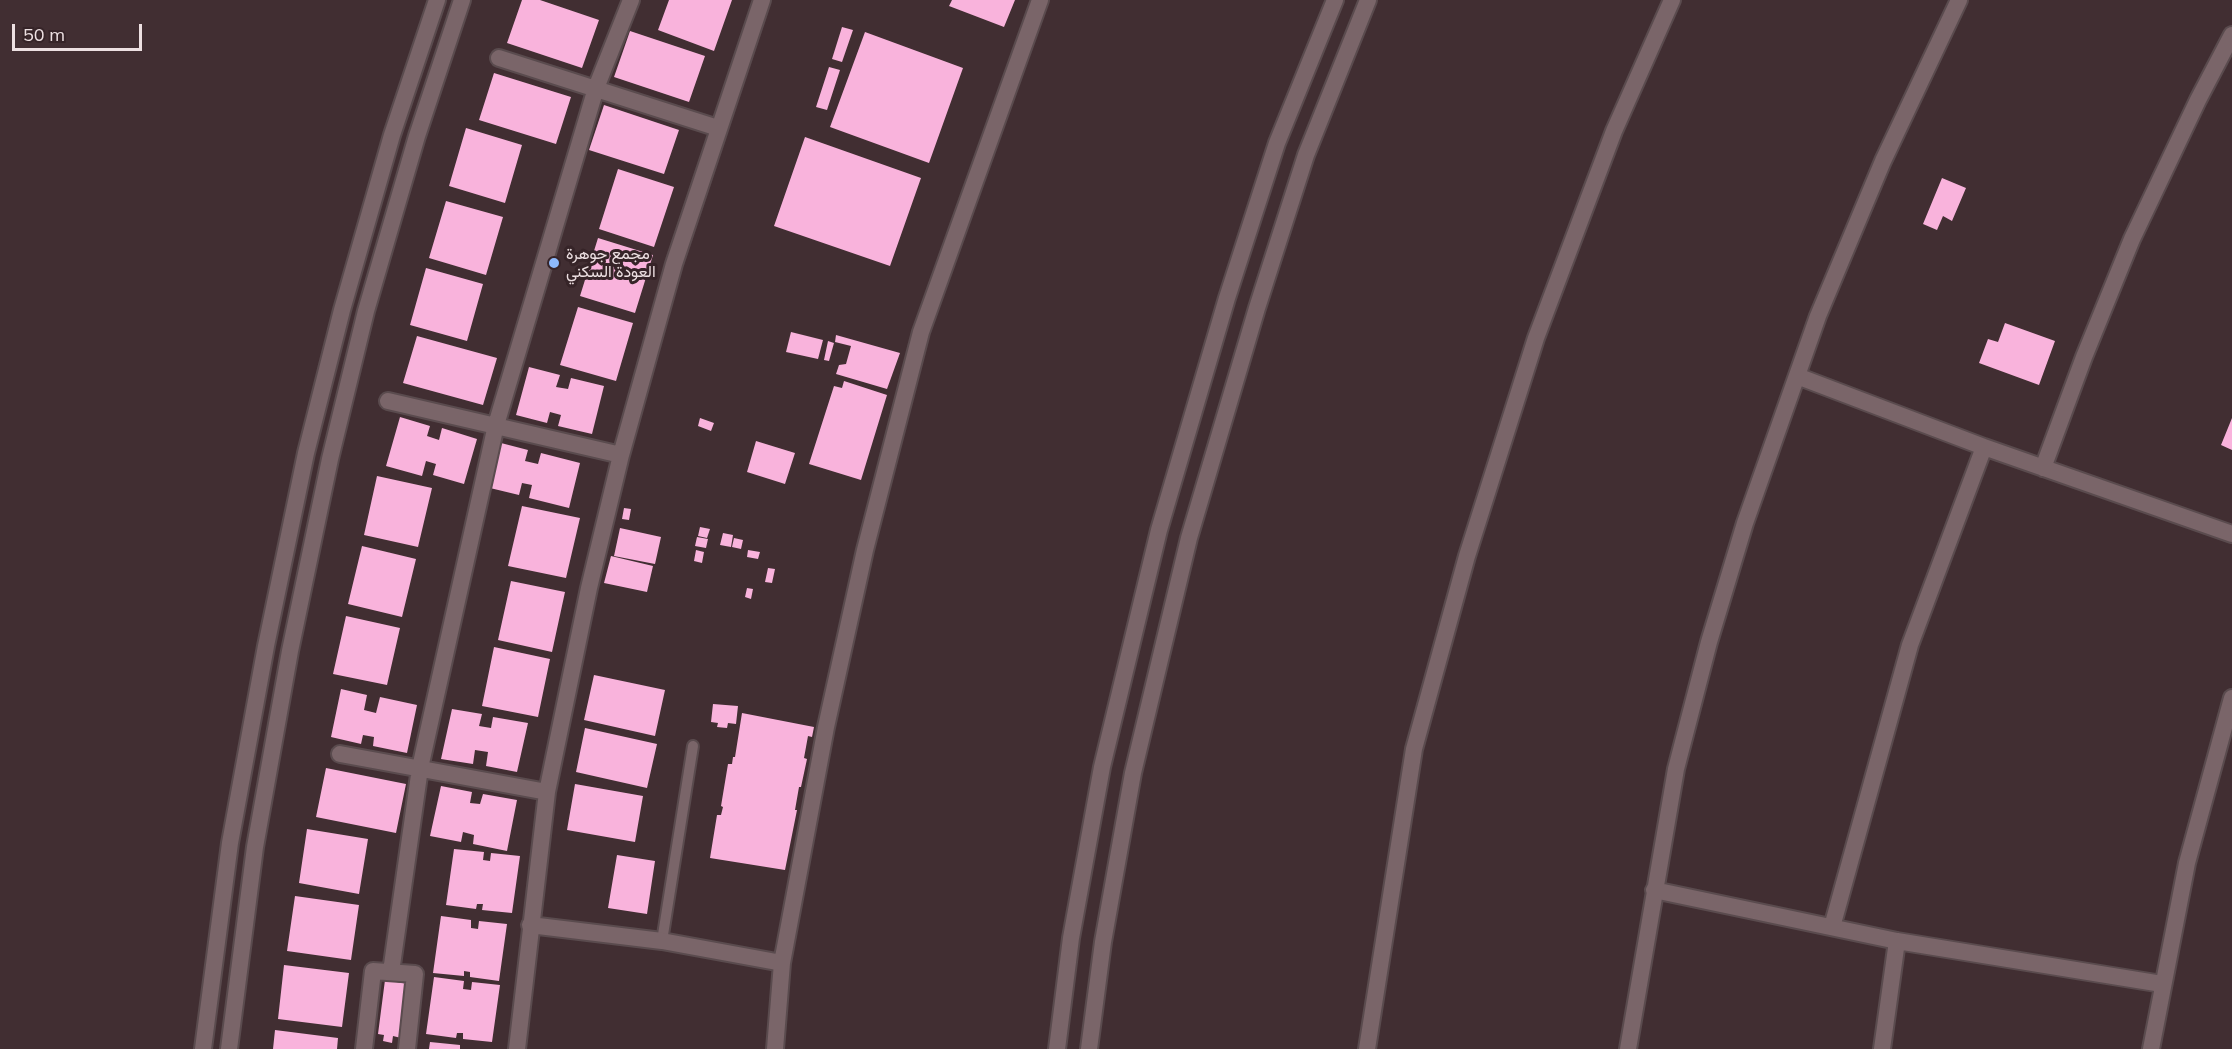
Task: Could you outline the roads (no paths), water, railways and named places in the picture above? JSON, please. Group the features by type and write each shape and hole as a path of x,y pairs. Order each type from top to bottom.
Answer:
{"street":[{"path":"203,1049 230,843 266,646 306,453 342,310 392,135 437,0"},
{"path":"229,1049 257,835 290,651 330,459 366,310 417,136 462,0"},
{"path":"391,972 420,768 496,425 596,88 631,0"},
{"path":"517,1049 547,792 589,588 621,455 674,264 762,0"},
{"path":"775,1049 782,963 826,727 865,550 921,332 1040,0"},
{"path":"1056,1049 1071,938 1102,767 1159,530 1227,298 1277,143 1335,0"},
{"path":"1089,1049 1103,942 1133,773 1190,538 1257,308 1306,155 1368,0"},
{"path":"1367,1049 1414,749 1467,556 1540,328 1614,131 1672,0"},
{"path":"1628,1049 1676,769 1709,642 1745,523 1818,316 1883,161 1959,0"},
{"path":"2043,468 2084,357 2132,240 2198,100 2232,35"},
{"path":"499,58 718,128"},
{"path":"1797,376 1984,447 2232,534"},
{"path":"388,401 621,455"},
{"path":"1832,927 1910,645 1984,447"},
{"path":"2151,1049 2187,863 2232,698"},
{"path":"340,754 547,792"},
{"path":"1654,890 1897,941 2162,984"},
{"path":"530,925 662,941 782,963"},
{"path":"1882,1049 1897,941"},
{"path":"364,1049 373,971 415,974 407,1049"}],"lane":[{"path":"662,941 693,746"}],"place":[{"name":"مجمع جوهرة العودة السكني","path":"554,263"}]}
